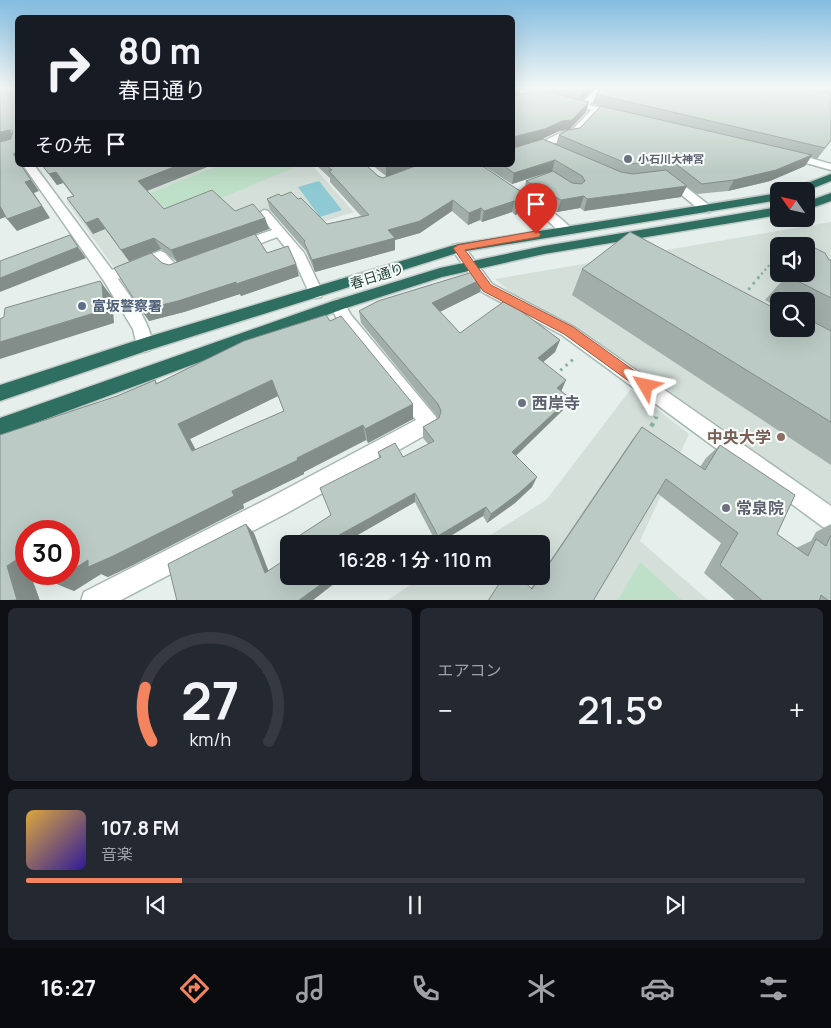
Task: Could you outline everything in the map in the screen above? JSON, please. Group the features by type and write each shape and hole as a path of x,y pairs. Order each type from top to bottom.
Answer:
{"highway":[{"path":"815,183 831,177"},
{"name":"春日通り","path":"0,393 144,345 458,248 770,198"},
{"path":"815,203 831,198"},
{"name":"春日通り","path":"0,427 338,305 470,265 544,250 770,212"}],"street":[{"path":"544,147 563,135 574,135 591,116"},
{"path":"780,153 831,166"},
{"path":"29,167 73,237 94,254 109,277 141,328 144,345"},
{"path":"654,176 663,175 706,209"},
{"path":"527,185 507,188 551,217 566,230"},
{"path":"264,214 299,256 316,293"},
{"path":"228,251 280,232"},
{"path":"458,248 483,283 492,292 568,331 831,519"},
{"path":"109,277 160,256 175,270 202,261"},
{"path":"93,600 280,505 429,423 345,319 338,305"}],"path":[{"path":"741,299 770,265"},
{"path":"555,375 582,351"},
{"path":"646,436 661,409"}],"shaded area":[{"path":"162,167 314,167 354,212 319,223 300,198 116,270 66,201"},
{"name":"中央大学","path":"831,222 831,510 632,365 560,319 524,303 495,279 796,228 815,228 815,225"},
{"path":"631,389 689,434 640,541 708,600 388,600 410,585 550,585 550,535 490,535 546,500"}],"green space":[{"path":"216,167 295,167 174,218 150,193"},
{"path":"640,562 682,600 618,600"}],"water":[{"path":"319,181 342,210 320,217 298,187"}],"building":[{"path":"0,116 15,116 15,153 13,154 15,156 15,167 22,167 31,180 25,182 42,206 7,219 0,206 0,142 11,139 13,131 0,132"},
{"path":"515,116 576,116 572,120 562,121 545,129 515,136"},
{"path":"591,116 644,116 812,155 776,170 734,180 702,184 672,161 628,164 559,135 568,130 580,128"},
{"path":"689,116 831,116 831,140 825,148"},
{"path":"543,139 621,172 633,174 666,170 687,186 587,199 584,196 561,200 526,181 553,171 572,183 581,184 585,181 582,176 555,160 514,173 505,167 515,167 515,147"},
{"path":"44,167 174,167 138,181 164,209 212,190 235,211 253,204 265,218 171,250 154,238 121,250 98,218 86,223 67,198 74,196 56,172 49,174"},
{"path":"328,167 368,167 383,178 413,167 484,167 532,199 517,203 514,201 484,211 481,208 469,213 453,200 420,221 388,230 395,238 312,260 305,241 267,199 291,192 298,199 301,198 327,224 369,215 329,171 332,170"},
{"path":"630,232 770,306 770,337 815,337 815,323 831,331 831,422 582,269"},
{"path":"255,234 267,253 288,246 296,264 236,284 236,282 178,301 141,310 114,268 151,253 162,263 169,265"},
{"path":"70,235 78,247 0,278 0,261"},
{"path":"815,248 825,253 829,260 831,260 831,298 800,282 815,282"},
{"path":"476,271 482,279 432,303 460,333 506,300 560,340 538,358 566,380 557,388 570,398 512,452 537,477 491,514 486,507 437,535 415,493 339,535 300,535 331,515 320,488 381,457 378,452 395,443 403,457 434,441 423,427 439,418 441,411 438,404 359,311 378,301"},
{"path":"100,281 102,284 104,310 0,342 0,319 4,317 5,308"},
{"path":"326,315 330,321 341,316 413,404 365,429 363,425 297,458 298,460 232,491 234,496 88,567 88,560 80,565 80,520 15,520 15,561 7,566 17,600 0,600 0,435 117,396 155,380 156,384 244,341","holes":["272,380 284,411 192,451 178,424"]},
{"path":"642,427 705,470 720,445 795,495 777,534 808,556 816,539 826,546 831,535 831,600 821,595 819,600 762,600 720,565 738,533 666,479 594,600 489,600 498,585 528,585 532,589 535,585 550,585 550,562"},
{"path":"246,524 265,573 280,563 280,585 320,585 299,600 177,600 168,564"}],"place":[{"name":"小石川大神宮","path":"628,159"},
{"name":"富坂警察署","path":"82,306"},
{"name":"西岸寺","path":"522,403"},
{"name":"中央大学","path":"781,437"},
{"name":"常泉院","path":"726,508"}],"route":[{"path":"536,234 458,248 483,283 492,292 560,326 646,386"}]}
